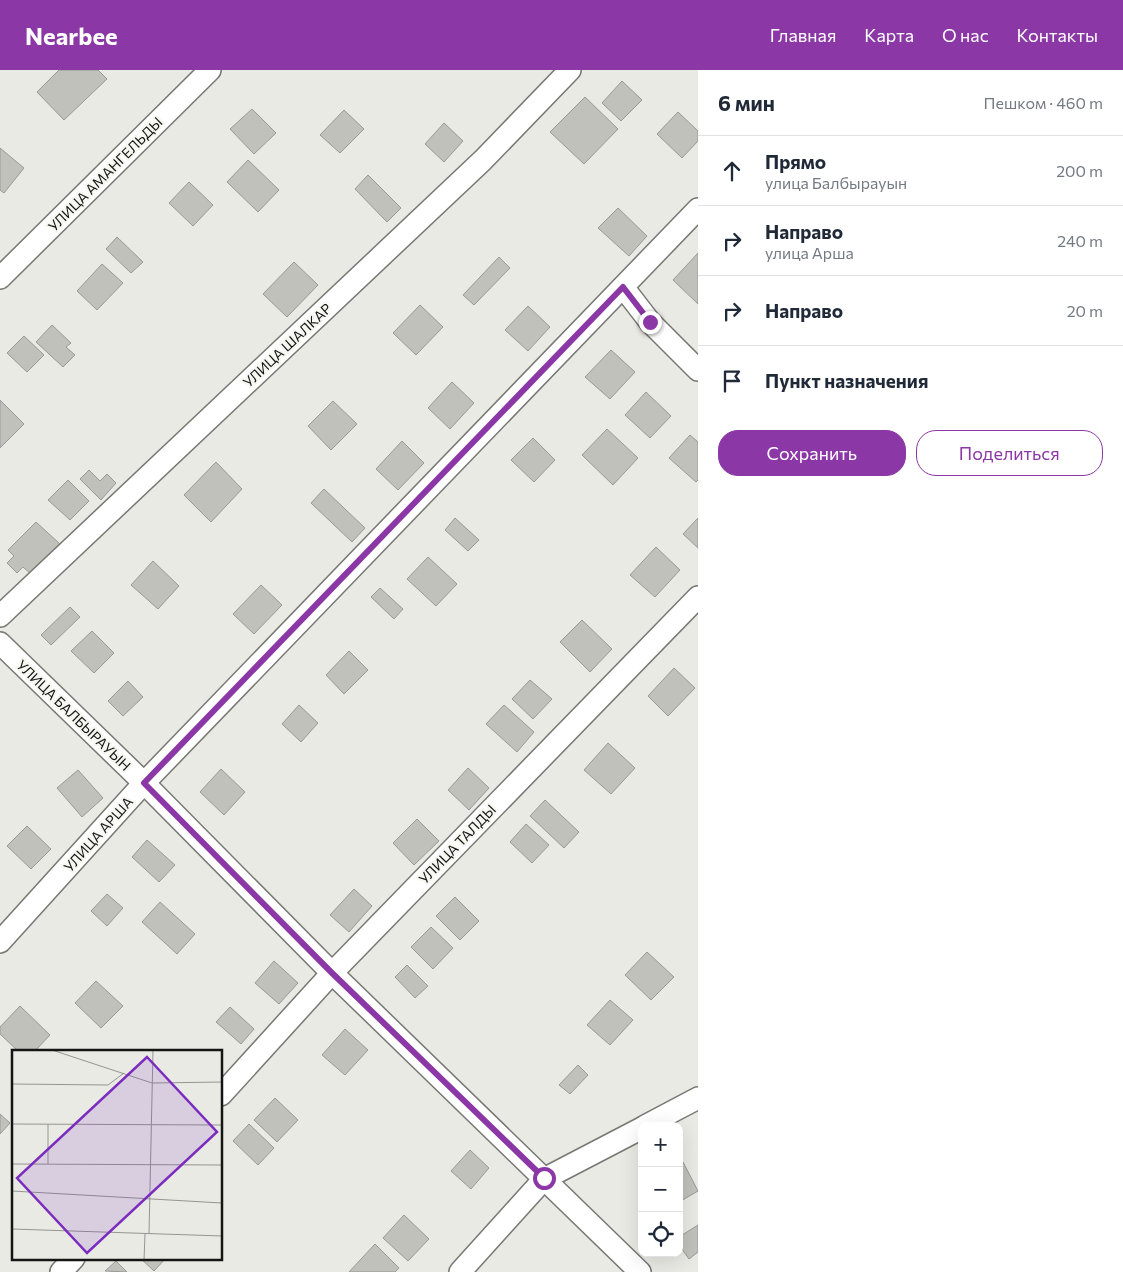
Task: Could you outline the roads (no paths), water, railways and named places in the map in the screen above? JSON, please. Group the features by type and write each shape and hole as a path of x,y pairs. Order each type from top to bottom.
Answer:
{"street":[{"name":"УЛИЦА АМАНГЕЛЬДЫ","path":"0,278 210,70"},
{"name":"УЛИЦА ШАЛКАР","path":"0,616 483,160 570,70"},
{"name":"УЛИЦА АРША","path":"0,942 144,783 698,209"},
{"path":"623,287 650,322 698,370"},
{"name":"УЛИЦА ТАЛДЫ","path":"222,1095 332,973 698,597"},
{"name":"УЛИЦА БАЛБЫРАУЫН","path":"0,643 144,783 332,973 640,1272"},
{"path":"653,1122 698,1098"},
{"path":"460,1272 544,1178 638,1130"},
{"path":"61,1272 72,1260"}]}
